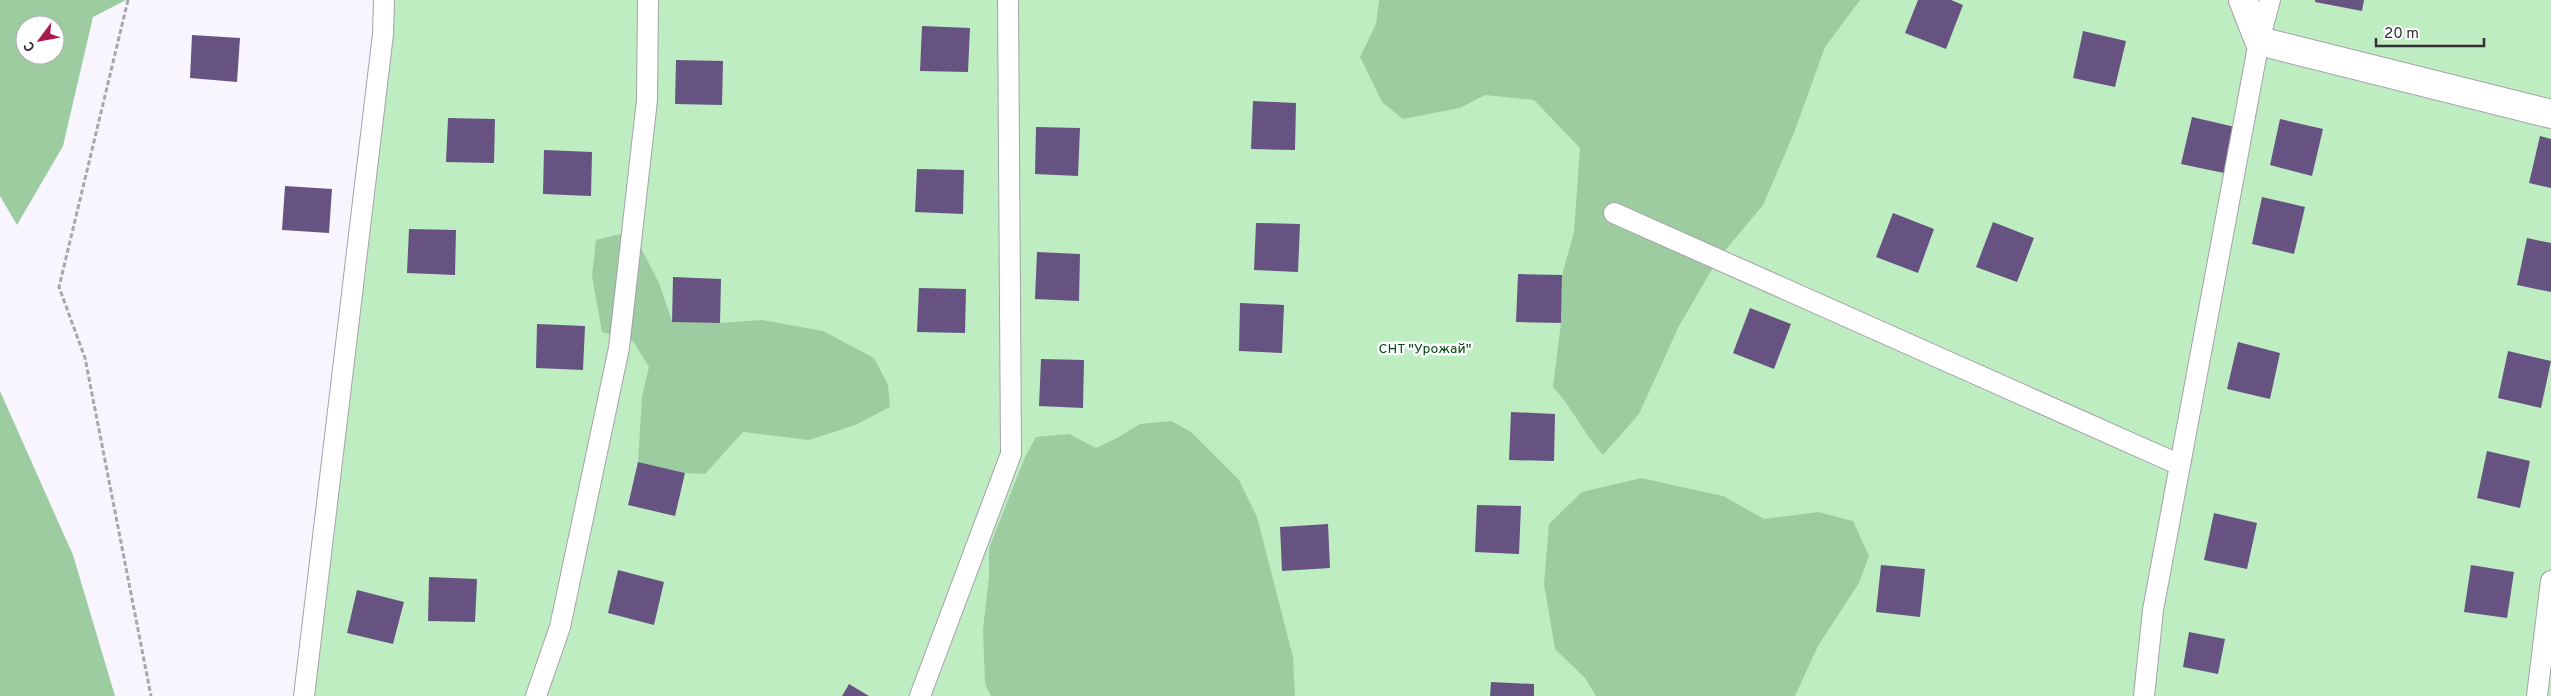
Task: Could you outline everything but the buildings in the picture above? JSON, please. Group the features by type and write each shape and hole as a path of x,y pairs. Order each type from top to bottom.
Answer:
{"street":[{"path":"2243,0 2260,42 2551,114"}],"lane":[{"path":"304,696 383,34 384,0"},
{"path":"536,696 560,627 619,348 647,100 648,0"},
{"path":"920,696 1011,454 1008,0"},
{"path":"2144,696 2153,610 2260,42 2270,0"},
{"path":"1614,213 2180,465"},
{"path":"2538,696 2551,581"}],"path":[{"path":"128,0 59,287 85,358 151,696"}],"green space":[{"path":"0,0 126,0 93,17 63,146 17,225 0,196"},
{"name":"СНТ \"Урожай\"","path":"378,0 2551,0 2551,696 299,696"},
{"path":"1379,0 1860,0 1825,47 1794,133 1763,205 1718,259 1679,326 1639,414 1603,455 1553,387 1561,323 1562,275 1574,232 1580,148 1534,100 1485,95 1460,108 1403,119 1382,102 1360,57 1376,24"},
{"path":"621,234 641,248 659,283 672,321 720,323 762,320 823,331 874,358 888,385 890,407 855,425 809,440 743,432 705,474 685,473 638,462 642,397 649,367 633,341 602,332 592,276 596,240"},
{"path":"0,391 73,555 115,696 0,696"},
{"path":"1171,421 1191,432 1239,480 1257,517 1293,657 1295,696 991,696 985,684 983,629 989,577 989,548 1025,457 1036,437 1069,434 1096,448 1140,424"},
{"path":"1641,478 1723,496 1764,519 1818,512 1853,521 1869,556 1859,583 1818,646 1795,696 1596,696 1585,678 1555,649 1544,584 1549,524 1582,492"}]}
